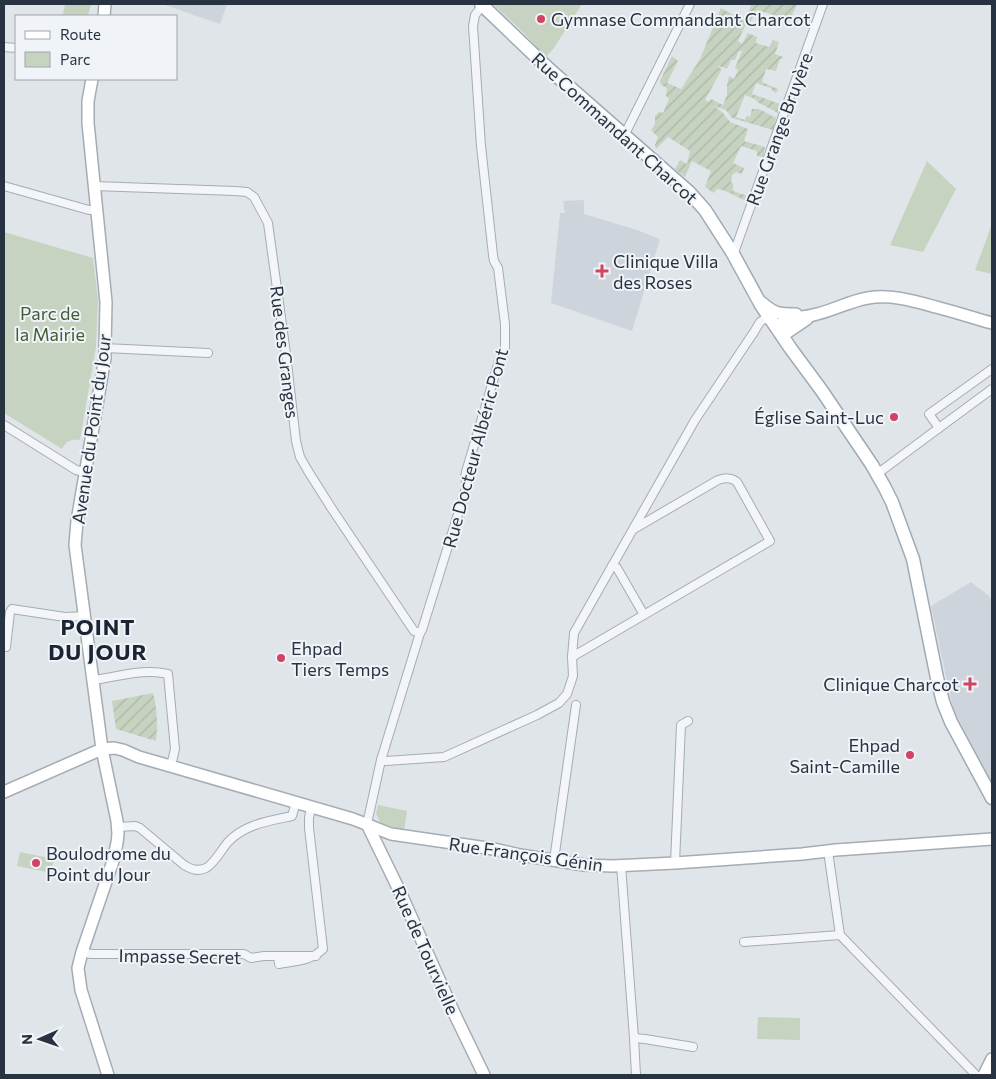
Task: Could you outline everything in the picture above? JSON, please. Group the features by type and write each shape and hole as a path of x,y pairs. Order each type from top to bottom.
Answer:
{"main road":[{"name":"Rue Commandant Charcot","path":"482,5 550,70 694,198 732,252 769,316 877,474 892,502 913,559 943,702 951,722 992,798"},
{"name":"Avenue du Point du Jour","path":"92,80 88,110 106,302 105,348 75,541 102,749 118,827 113,861 78,968 81,990 108,1075"},
{"path":"780,332 784,321 810,316 852,301 885,297 921,303 992,323"},
{"path":"759,300 776,313 810,316"},
{"name":"Rue François Génin","path":"102,749 114,748 139,757 296,802 310,813 367,824 395,834 584,865 675,863 992,839"},
{"path":"4,792 102,749"},
{"name":"Rue de Tourvielle","path":"367,824 484,1075"},
{"path":"984,1075 992,1059"}],"street":[{"path":"623,134 627,130 690,4"},
{"name":"Rue Grange Bruyère","path":"732,252 735,250 823,4"},
{"name":"Rue Docteur Albéric Pont","path":"367,824 381,760 467,485 466,472 498,361 505,349 504,316 498,268 493,255 478,117 473,26 475,15 482,5"},
{"path":"4,186 90,211 96,210"},
{"name":"Rue des Granges","path":"94,186 235,191 247,192 254,197 268,223 286,354 296,446 308,471 332,509 414,631 420,633"},
{"path":"381,760 444,757 559,704 567,694 573,676 574,633 696,420 760,322 769,316"},
{"path":"105,348 208,352"},
{"path":"939,428 929,414 992,369"},
{"path":"877,474 992,389"},
{"path":"4,425 76,470 85,472"},
{"path":"572,657 770,541 737,482 726,478 718,480 632,530"},
{"path":"612,566 617,568 644,615"},
{"path":"4,647 6,647 10,612 12,610 65,617 85,616"},
{"path":"92,680 150,672 168,674 175,750 171,766"},
{"path":"554,860 576,705"},
{"path":"675,863 681,726 688,721"},
{"path":"292,816 296,802"},
{"path":"118,827 135,826 140,828 184,865 192,870 196,870 206,868 235,836 256,824 310,813"},
{"name":"Impasse Secret","path":"82,952 91,954 244,954 251,958 264,956 316,956 324,949 310,813"},
{"path":"828,851 840,935 976,1075"},
{"path":"621,865 636,1075"},
{"path":"744,942 840,935"},
{"path":"634,1038 692,1047"}],"shaded area":[{"path":"162,4 227,4 220,24"},
{"name":"Clinique Villa des Roses","path":"584,200 584,214 660,239 632,331 551,303 560,213 565,213 563,201"},
{"name":"Clinique Charcot","path":"971,582 992,600 992,783 954,711 931,606"}],"green space":[{"path":"65,4 91,4 88,15 61,15 63,14"},
{"name":"Gymnase Commandant Charcot","path":"495,4 582,4 554,48 546,57"},
{"path":"747,4 797,4 790,20 757,10 748,26 745,26 738,41 742,44 748,33 757,37 756,43 769,47 773,40 779,42 775,54 783,57 780,59 776,71 766,69 762,82 778,89 776,93 771,88 756,83 752,94 780,104 778,113 745,95 736,117 745,120 747,116 750,117 752,109 759,109 776,118 773,130 732,118 726,110 714,106 730,122 748,129 744,141 765,147 763,157 757,156 757,151 741,146 733,163 744,168 742,174 736,172 732,175 733,191 748,196 746,201 723,190 717,189 714,193 705,187 711,171 692,161 685,177 675,169 680,160 687,164 690,151 668,137 656,149 655,145 658,137 651,130 655,124 655,116 659,112 663,113 669,99 666,96 667,88 661,85 660,81 672,56 678,61 667,83 681,89 700,59 721,8 744,21 751,6","holes":["739,51 742,51 735,68 738,70 734,79 729,76 727,95 723,105 711,99 709,102 705,100 722,69 718,67 727,69 731,60 735,60"]},
{"path":"927,161 956,189 923,252 890,245"},
{"path":"992,228 992,274 975,270"},
{"name":"Parc de la Mairie","path":"4,232 93,258 98,300 96,347 80,440 69,441 62,449 4,413"},
{"path":"153,693 157,717 156,741 116,729 112,701"},
{"path":"378,805 407,811 404,831 380,822 376,814"},
{"name":"Boulodrome du Point du Jour","path":"20,852 54,859 51,873 17,866"},
{"path":"758,1017 800,1018 800,1040 757,1039"}],"place":[{"name":"Gymnase Commandant Charcot","path":"541,19"},
{"name":"Clinique Villa des Roses","path":"602,271"},
{"name":"Église Saint-Luc","path":"894,417"},
{"name":"Ehpad Tiers Temps","path":"281,658"},
{"name":"Clinique Charcot","path":"970,684"},
{"name":"Ehpad Saint-Camille","path":"910,755"},
{"name":"Boulodrome du Point du Jour","path":"36,863"}],"district":[{"name":"POINT DU JOUR","path":"98,638"}]}
